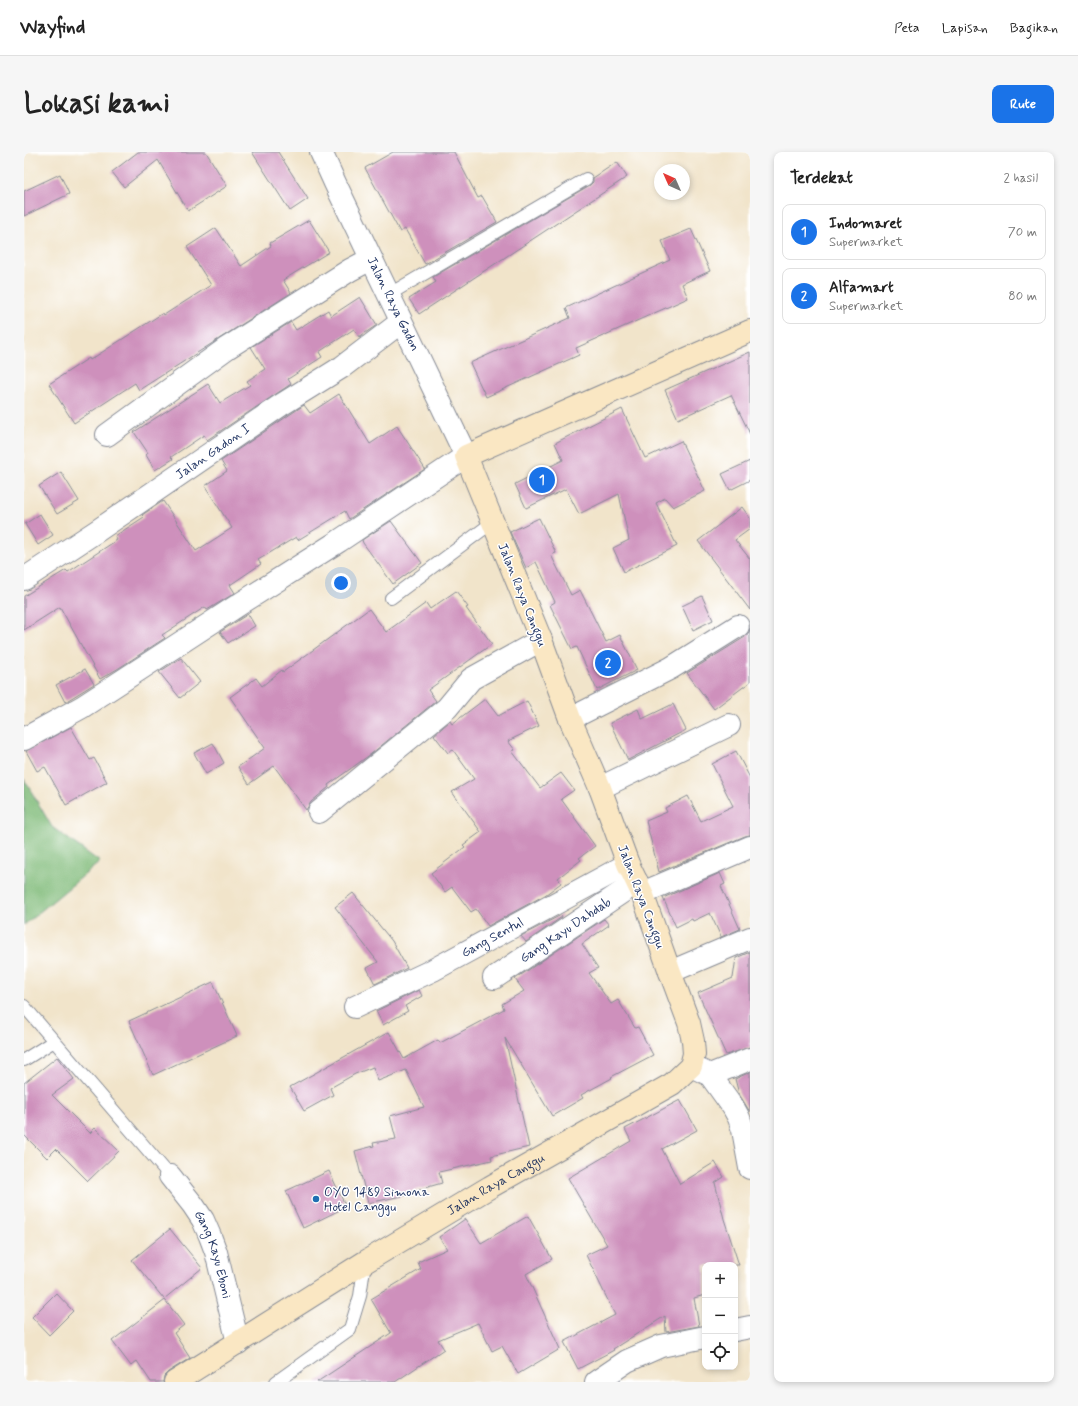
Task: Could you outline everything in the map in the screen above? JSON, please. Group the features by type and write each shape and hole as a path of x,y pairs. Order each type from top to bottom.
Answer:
{"main road":[{"path":"466,456 750,331"},
{"name":"Jalan Raya Canggu","path":"175,1382 365,1262 490,1187 672,1084 700,1070 694,1054 689,1023 636,880 600,788 570,719 541,640 466,456"}],"street":[{"name":"Jalan Raya Gadon","path":"321,152 466,456"},
{"path":"108,435 227,348 350,270 371,259"},
{"name":"Jalan Gadon I","path":"24,579 281,405 342,367 401,322"},
{"path":"24,739 82,707 243,602 339,542 466,456"},
{"path":"570,719 671,668 738,626"},
{"path":"319,812 447,708 471,679 541,640"},
{"path":"600,788 729,725"},
{"path":"636,880 750,847"},
{"name":"Gang Kayu Dabdab","path":"494,978 636,880"},
{"name":"Gang Sentul","path":"355,1008 433,970 636,880"},
{"path":"670,972 750,938"},
{"path":"700,1070 750,1060"},
{"path":"700,1070 733,1106 745,1116 743,1130 750,1168"},
{"name":"Gang Kayu Eboni","path":"170,1176 203,1220 210,1236 216,1252 238,1342"},
{"path":"738,1329 750,1327"},
{"path":"596,1382 627,1362 661,1346 702,1338"}],"lane":[{"path":"388,295 586,179"},
{"path":"391,598 493,522"},
{"path":"24,1006 170,1176"},
{"path":"24,1060 54,1041"},
{"path":"276,1382 350,1329 360,1296 365,1262"}],"green space":[{"path":"24,779 52,827 100,862 24,925"}],"building":[{"path":"138,152 206,152 227,186 188,211 158,160 124,187 112,172"},
{"path":"252,152 278,152 308,199 290,211"},
{"path":"393,152 454,152 478,198 482,196 497,222 425,264 405,229 400,232 365,168"},
{"path":"617,162 627,177 419,314 409,299 436,282 433,277 590,185 593,182 593,178"},
{"path":"60,174 69,194 24,216 24,191"},
{"path":"309,220 329,252 283,280 291,293 139,390 135,383 74,423 49,384 89,358 90,360 163,313 164,315 211,285 187,247 216,228 241,266 271,246 270,243"},
{"path":"691,229 710,271 682,284 688,298 576,348 579,355 486,397 470,363 570,318 566,308 670,260 662,241"},
{"path":"360,297 377,325 359,337 354,329 319,352 322,357 288,379 291,384 207,440 204,435 171,457 173,459 155,470 146,455 148,453 134,432 208,384 220,403 250,385 247,381 265,369 251,347 291,322 296,330 328,310 331,316"},
{"path":"750,352 750,434 731,395 678,419 665,390"},
{"path":"339,394 370,444 397,426 425,469 349,519 345,511 298,540 296,537 258,560 261,564 230,585 235,593 207,610 205,607 162,635 165,638 100,679 60,607 24,630 24,596 66,570 68,572 117,540 115,536 144,517 142,515 163,501 196,551 232,528 205,486 227,471 221,461 304,405 310,413"},
{"path":"622,409 645,458 681,441 705,491 673,507 665,498 656,503 677,546 624,572 613,548 629,540 619,494 579,514 566,489 526,508 515,484 563,460 555,443"},
{"path":"750,461 750,480 730,490 722,474"},
{"path":"61,472 79,501 57,514 39,486"},
{"path":"742,507 750,518 750,529 735,540 750,559 750,610 698,541"},
{"path":"40,514 53,535 38,545 25,524"},
{"path":"539,518 556,553 551,555 571,595 580,590 606,642 620,635 637,670 597,690 577,647 572,649 550,605 555,602 536,562 526,568 510,532"},
{"path":"391,521 422,563 393,584 362,540"},
{"path":"456,591 468,607 466,608 492,644 428,690 436,701 371,754 328,785 329,787 311,802 306,810 274,766 249,784 238,767 265,748 230,697 256,678 262,686 282,670 283,672 369,609 386,632 426,603 430,609"},
{"path":"702,596 713,620 693,630 682,606"},
{"path":"248,614 255,626 228,643 220,632"},
{"path":"750,628 750,682 714,709 687,673 745,637"},
{"path":"181,658 200,682 180,698 159,672"},
{"path":"85,669 94,684 65,702 56,685"},
{"path":"485,699 498,716 527,701 539,726 508,741 515,750 512,751 540,788 561,773 574,790 561,799 595,846 579,858 581,860 558,878 561,883 545,895 488,926 476,909 471,912 452,887 445,892 431,873 465,847 463,845 481,832 452,792 474,779 453,750 448,753 434,735 450,721 452,724"},
{"path":"673,704 686,730 628,760 610,723 638,709 642,719"},
{"path":"71,727 90,760 94,758 107,782 66,805 45,767 37,771 26,751"},
{"path":"213,743 224,763 206,774 194,753"},
{"path":"736,751 750,778 750,835 659,872 646,821 667,812 665,808 688,796 701,821 733,806 712,764"},
{"path":"720,873 725,884 721,886 740,929 721,937 710,913 693,921 692,919 676,927 663,898"},
{"path":"353,893 392,941 407,968 375,984 367,968 378,962 335,907"},
{"path":"561,915 562,917 526,942 521,936"},
{"path":"604,919 609,925 582,944 598,968 589,973 611,1004 618,1000 635,1028 638,1027 653,1055 581,1095 583,1098 552,1116 505,1038 529,1147 491,1156 492,1160 439,1172 442,1183 407,1193 407,1195 368,1203 355,1151 374,1146 373,1143 396,1139 390,1116 424,1107 406,1070 378,1081 373,1067 355,1074 330,1088 333,1095 304,1111 290,1087 389,1032 404,1059 438,1040 440,1043 504,1009 502,1004 524,991 515,979"},
{"path":"750,952 750,1047 726,1055 698,993 733,978 736,958"},
{"path":"213,982 237,1036 153,1075 129,1021"},
{"path":"419,990 422,996 405,1006 408,1011 383,1025 376,1011"},
{"path":"57,1057 74,1079 52,1095 90,1133 95,1128 119,1151 88,1181 56,1149 47,1158 24,1135 24,1083"},
{"path":"750,1072 750,1112 739,1094 735,1079"},
{"path":"680,1100 697,1130 662,1149 680,1184 715,1162 724,1177 715,1183 724,1219 739,1265 738,1262 702,1262 702,1296 694,1298 699,1326 666,1332 665,1316 613,1349 614,1350 578,1369 564,1342 615,1315 586,1255 607,1245 568,1178 631,1141 625,1129"},
{"name":"OYO 1489 Simona Hotel Canggu","path":"329,1171 346,1207 303,1228 286,1191"},
{"path":"528,1216 552,1259 526,1274 560,1349 518,1374 502,1346 492,1351 478,1323 438,1340 444,1349 395,1382 317,1382 391,1333 371,1299 421,1269 418,1262 447,1249 439,1237 465,1219 481,1243"},
{"path":"170,1229 202,1268 164,1299 132,1260"},
{"path":"56,1293 73,1311 49,1335 32,1317"},
{"path":"165,1300 184,1325 174,1333 190,1358 168,1372 164,1376 163,1382 151,1382 137,1361 131,1366 112,1341"}],"place":[{"name":"Indomaret","path":"542,480"},
{"name":"Alfamart","path":"608,663"},
{"name":"OYO 1489 Simona Hotel Canggu","path":"316,1199"}]}
